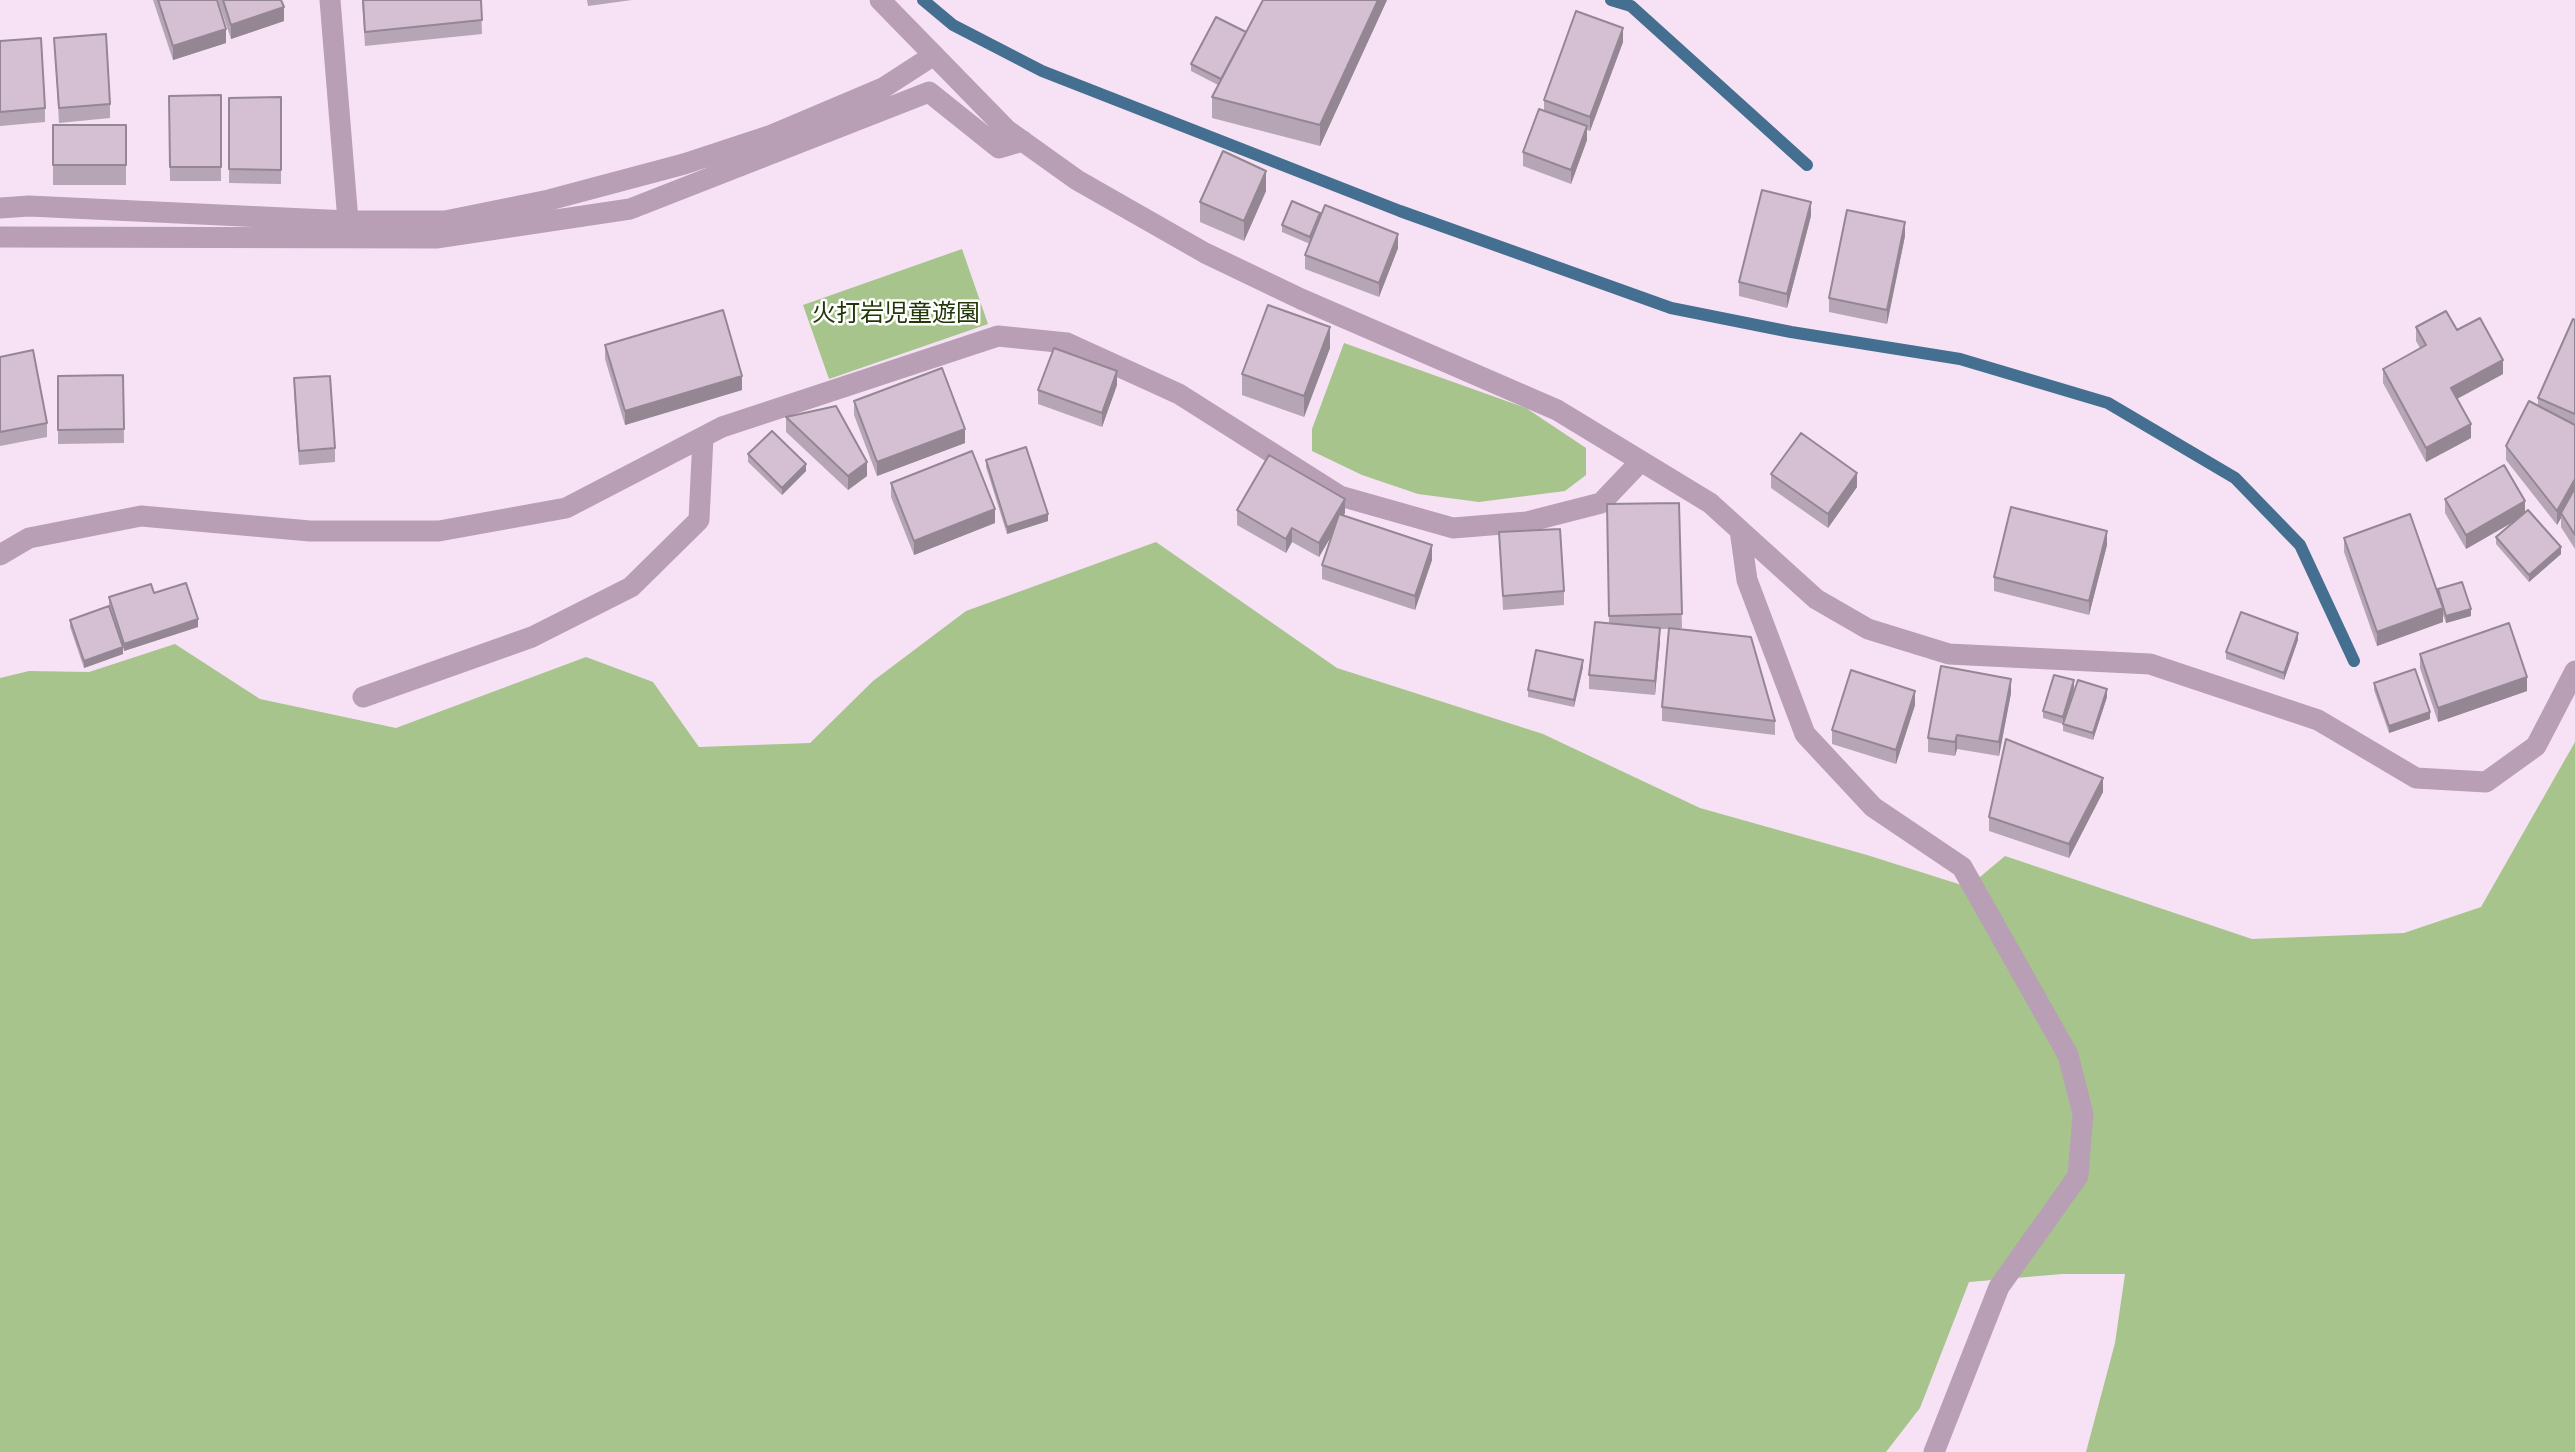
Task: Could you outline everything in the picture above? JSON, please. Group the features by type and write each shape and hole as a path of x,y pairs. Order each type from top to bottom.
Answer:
{"street":[{"path":"330,0 348,221"},
{"path":"880,0 1007,130 1077,180 1205,253 1314,305 1557,410 1710,503 1816,599 1868,629 1949,654 2150,664 2318,720 2416,778 2486,782 2536,746 2575,671"},
{"path":"0,208 29,206 348,221 445,221 549,200 684,164 772,135 883,88 934,55"},
{"path":"0,237 436,238 630,209 929,92 999,148 1023,141"},
{"path":"0,555 29,538 141,516 310,531 439,531 566,508 722,427 998,336 1067,343 1179,394 1340,496 1453,528 1527,522 1601,503 1641,461"},
{"path":"363,697 532,638 631,587 699,520 703,438"},
{"path":"1740,530 1747,580 1805,734 1873,807 1962,867 2068,1055 2083,1114 2078,1176 1999,1287 1934,1452"}],"green space":[{"name":"火打岩児童遊園","path":"962,249 988,324 829,379 803,305"},
{"path":"1344,343 1526,408 1586,448 1586,475 1565,491 1479,502 1418,494 1362,475 1312,451 1312,429"},
{"path":"1156,542 1337,668 1543,734 1700,808 1867,855 1968,887 2005,856 2252,939 2404,933 2481,907 2575,742 2575,1452 2086,1452 2115,1343 2125,1274 2062,1274 1969,1282 1920,1408 1886,1452 0,1452 0,678 29,671 89,672 175,644 260,699 396,728 586,657 653,682 699,747 810,743 873,681 966,611"}],"building":[{"path":"158,0 217,0 226,29 173,46"},
{"path":"223,0 281,0 284,7 231,25"},
{"path":"363,0 481,0 482,20 365,32"},
{"path":"1263,0 1378,0 1320,125 1212,97"},
{"path":"1576,11 1623,28 1590,117 1544,100"},
{"path":"1216,17 1246,32 1221,79 1191,64"},
{"path":"106,34 110,104 59,108 54,38"},
{"path":"41,38 45,108 0,112 0,41"},
{"path":"221,95 221,167 170,167 169,96"},
{"path":"281,97 281,170 229,169 229,98"},
{"path":"1539,109 1587,126 1571,170 1523,152"},
{"path":"53,125 126,125 126,165 53,165"},
{"path":"1223,151 1266,171 1244,221 1200,202"},
{"path":"1762,190 1811,202 1787,294 1739,282"},
{"path":"1292,201 1320,213 1310,237 1282,225"},
{"path":"1325,205 1398,234 1379,283 1305,255"},
{"path":"1847,210 1905,222 1887,310 1829,298"},
{"path":"1268,305 1330,327 1304,396 1242,374"},
{"path":"723,310 742,376 625,411 605,345"},
{"path":"2446,311 2457,330 2480,318 2503,360 2451,388 2471,424 2426,448 2383,369 2426,345 2416,327"},
{"path":"2573,319 2575,320 2575,414 2538,398"},
{"path":"1054,348 1117,371 1102,413 1038,390"},
{"path":"33,350 47,423 0,432 0,357"},
{"path":"942,368 965,429 877,462 854,401"},
{"path":"123,375 124,429 58,430 58,376"},
{"path":"330,376 335,448 299,451 294,378"},
{"path":"2529,401 2575,425 2575,479 2557,511 2506,446"},
{"path":"836,406 867,462 848,476 786,417"},
{"path":"772,431 806,464 782,488 748,454"},
{"path":"1801,433 1857,473 1828,514 1771,474"},
{"path":"1026,447 1048,514 1007,527 986,460"},
{"path":"972,451 995,509 914,541 891,483"},
{"path":"1269,455 1345,499 1319,543 1292,528 1286,539 1237,510"},
{"path":"2504,465 2525,501 2466,535 2445,499"},
{"path":"2575,488 2575,535 2561,513"},
{"path":"1679,503 1682,614 1609,616 1607,504"},
{"path":"2011,507 2107,531 2089,601 1994,577"},
{"path":"2528,510 2561,547 2529,575 2496,537"},
{"path":"1339,514 1432,545 1415,596 1322,565"},
{"path":"2410,514 2443,608 2377,632 2344,538"},
{"path":"1560,529 1564,591 1503,596 1499,532"},
{"path":"2462,582 2471,609 2446,616 2438,589"},
{"path":"186,583 198,619 124,644 109,597 151,584 154,593"},
{"path":"109,606 123,647 84,661 70,620"},
{"path":"2241,612 2298,633 2284,673 2226,652"},
{"path":"1595,622 1660,628 1655,681 1589,675"},
{"path":"2509,623 2527,677 2438,708 2420,654"},
{"path":"1669,628 1751,637 1775,721 1662,707"},
{"path":"1536,650 1583,660 1574,700 1528,690"},
{"path":"1941,666 2011,679 1999,742 1957,735 1955,742 1928,738"},
{"path":"2415,669 2430,712 2389,726 2374,683"},
{"path":"1851,670 1915,691 1896,750 1832,730"},
{"path":"2054,675 2074,680 2063,717 2043,711"},
{"path":"2078,680 2107,689 2093,733 2063,724"},
{"path":"2006,739 2103,778 2069,844 1989,817"}],"waterway":[{"path":"923,0 953,25 1042,71 1400,211 1671,308 1791,332 1960,359 2108,403 2235,478 2300,545 2354,661"},
{"path":"1611,0 1631,6 1807,165"}]}
